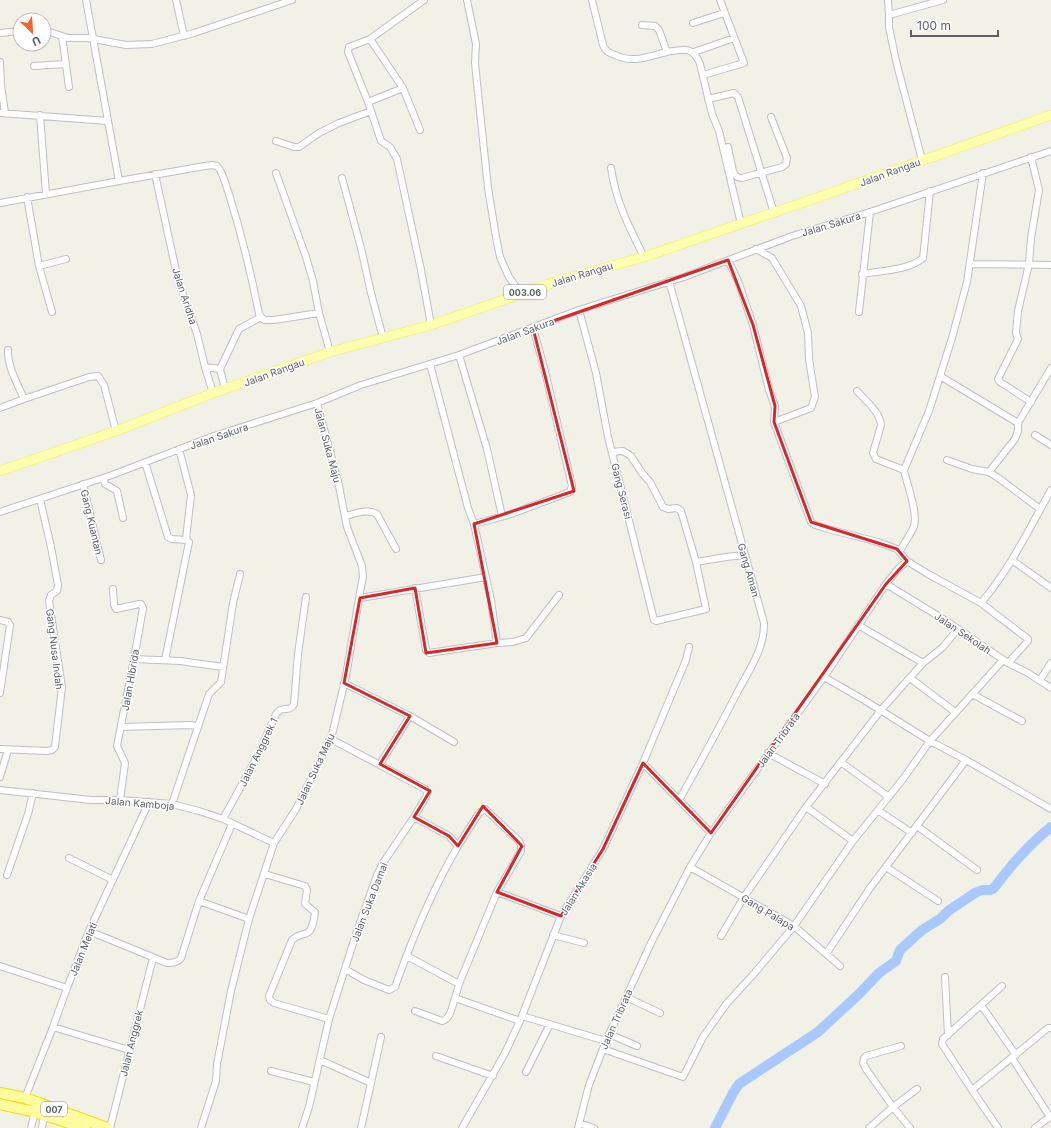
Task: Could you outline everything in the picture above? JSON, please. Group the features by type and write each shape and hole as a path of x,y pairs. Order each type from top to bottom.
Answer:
{"highway":[{"name":"007","path":"0,1093 24,1098 107,1128"},
{"name":"007","path":"0,1104 39,1114 65,1125 85,1128"}],"main road":[{"name":"Jalan Rangau","path":"0,471 116,431 330,352 431,325 561,280 644,257 774,213 1051,115"}],"street":[{"path":"86,0 119,181"},
{"path":"176,0 184,36"},
{"path":"52,33 62,36 88,38 126,45 152,44 184,36 284,1 292,0"},
{"path":"424,0 370,38 351,45 348,49 381,141 390,148 397,159 421,270 431,325"},
{"path":"467,0 476,44 475,63 488,188 500,257 521,294"},
{"path":"592,0 603,46 606,51 620,58 630,60 687,49 694,52 700,64 712,114 719,131 741,224"},
{"path":"702,75 744,63 720,0"},
{"path":"888,0 889,27 896,61 922,160"},
{"path":"888,15 943,0"},
{"path":"693,23 724,13"},
{"path":"642,25 655,26 659,30 667,52"},
{"path":"0,33 12,32"},
{"path":"62,36 69,87"},
{"path":"370,38 403,88 420,130"},
{"path":"694,52 734,38"},
{"path":"0,62 2,113 108,121"},
{"path":"34,66 66,64"},
{"path":"368,102 403,88"},
{"path":"708,99 734,93 736,94 774,213"},
{"path":"276,141 294,147 299,147 319,133 339,123 371,111"},
{"path":"40,115 46,194"},
{"path":"728,147 733,171 737,177 742,178 782,167 787,161 771,117"},
{"name":"Jalan Sakura","path":"0,512 103,478 211,437 317,403 361,385 459,355 579,310 669,281 792,236 870,212 1051,151"},
{"path":"1031,157 1039,190 1031,238 1029,264 1018,311 1016,333 1018,339 998,379 1000,382 1031,402"},
{"path":"0,203 212,165 219,168 234,210 249,267 259,314 261,317 264,320 274,320 319,313"},
{"path":"611,168 614,187 623,214 644,257"},
{"path":"276,173 306,256 313,281 319,313 330,352"},
{"path":"900,551 913,528 914,520 913,508 904,470 929,411 954,331 970,264 983,173"},
{"name":"Jalan Aridha","path":"155,174 178,280 197,334 213,394"},
{"path":"342,178 383,338"},
{"path":"862,274 905,267 923,258 930,191"},
{"path":"27,197 39,266 52,312"},
{"path":"859,312 870,212"},
{"path":"756,249 772,258 801,306 808,333 809,359 815,397 811,408 774,422"},
{"path":"39,266 66,258"},
{"path":"603,1049 683,1077 703,1037 727,1002 752,976 794,926 853,841 879,811 930,741 972,694 1028,641 1028,639 981,603 907,561 900,551 878,542 828,530 811,522 774,422 775,406 769,390 753,325 738,281 728,260"},
{"path":"970,264 1051,265"},
{"name":"Gang Aman","path":"669,281 764,623 763,638 758,653 679,800"},
{"name":"Gang Serasi","path":"579,310 596,373 612,452 653,618 656,621 706,609 696,562"},
{"path":"225,390 220,369 239,329 261,317"},
{"path":"474,524 534,506 570,492 572,489 545,371 533,328"},
{"path":"8,350 14,373 24,400"},
{"path":"459,355 487,449 502,516"},
{"path":"430,364 468,508 474,524 486,577 497,643"},
{"path":"205,367 220,369"},
{"path":"989,472 1014,439 1018,431 1018,423 1051,368"},
{"path":"0,408 89,377 98,376 104,385 116,431"},
{"path":"940,376 1018,423"},
{"path":"857,391 881,420 873,457 904,470"},
{"name":"Jalan Suka Maju","path":"201,1128 216,1081 217,1064 228,1004 249,919 274,843 296,809 331,739 344,683 360,598 363,571 345,516 338,481 317,403"},
{"path":"1035,435 1051,445"},
{"path":"165,660 189,542 186,539 191,496 179,450"},
{"path":"612,452 623,451 631,456 650,482 663,508 677,508 681,511 696,562 744,555"},
{"path":"947,460 972,469 989,472 1040,509"},
{"path":"145,462 167,535 171,539 186,539"},
{"path":"103,478 105,484 116,491 124,518"},
{"name":"Gang Kuantan","path":"83,484 100,560"},
{"path":"981,603 993,589 1012,560 1051,490"},
{"name":"Gang Nusa Indah","path":"0,749 47,751 52,750 55,747 62,687 49,601 51,595 57,591 58,585 40,499"},
{"path":"345,516 368,511 374,512 377,514 396,549"},
{"path":"1012,560 1051,588"},
{"name":"Jalan Tribrata","path":"579,1126 589,1085 609,1034 651,943 690,867 711,833 824,677 886,584 898,569 907,561"},
{"path":"172,804 210,691 221,682 233,603 240,574"},
{"path":"360,598 486,577"},
{"name":"Jalan Sekolah","path":"886,584 958,629 1005,662 1040,680 1051,688"},
{"path":"415,588 426,650 428,652 513,642 526,638 559,595"},
{"name":"Jalan Hibrida","path":"113,589 114,605 116,609 139,604 142,606 134,659 117,746 125,763 120,800"},
{"name":"Jalan Anggrek 1","path":"223,820 258,755 278,711 292,708 294,704 298,654 306,597"},
{"path":"0,620 8,622 10,625 0,693"},
{"path":"858,625 923,663"},
{"path":"722,936 744,897 806,807 842,763 881,710 923,663 942,648 958,629"},
{"name":"Jalan Akasia","path":"462,1128 493,1076 521,1018 561,916 603,849 643,763 686,660 689,647"},
{"path":"134,659 180,661 223,667"},
{"path":"1040,680 1051,663"},
{"path":"824,677 881,710 930,741 1051,809"},
{"path":"910,678 955,712"},
{"path":"344,683 410,716 454,742"},
{"path":"972,694 1022,721"},
{"path":"380,764 410,716"},
{"path":"121,727 197,726"},
{"name":"Jalan Suka Damai","path":"302,1128 329,1019 356,934 377,875 383,863 414,817 426,797 427,792 426,790 380,764 331,739"},
{"path":"0,777 8,750"},
{"path":"768,753 825,784"},
{"path":"826,954 870,888 966,760"},
{"path":"643,763 711,833"},
{"path":"842,763 889,797"},
{"name":"Jalan Kamboja","path":"0,790 91,800 120,800 172,804 199,811 223,820 274,843"},
{"path":"7,875 28,814 33,793"},
{"name":"Jalan Melati","path":"24,1098 53,1027 89,931 149,802"},
{"path":"806,807 853,841"},
{"path":"345,969 364,980 391,990 395,987 431,900 458,846 479,813 483,809 488,810 519,841 521,851 497,892 459,984 448,1018 442,1021 416,1011"},
{"path":"879,811 912,833"},
{"path":"414,817 449,836 458,846"},
{"path":"89,931 167,963 175,963 180,960 199,901 232,824"},
{"path":"917,826 977,870"},
{"path":"69,858 113,880"},
{"name":"Gang Palapa","path":"690,867 794,926 840,966"},
{"path":"886,867 938,901"},
{"path":"265,874 305,886 307,890 305,904 315,912 311,930 296,936 292,940 269,996 274,1003 329,1019"},
{"path":"497,892 561,916"},
{"path":"199,901 249,919"},
{"path":"553,935 584,943"},
{"path":"407,956 459,984"},
{"name":"Jalan Anggrek","path":"110,1128 153,958"},
{"path":"0,966 67,988"},
{"path":"945,976 948,1035"},
{"path":"998,1128 942,1046 942,1041 1002,986"},
{"path":"626,997 660,1013"},
{"path":"455,998 606,1041"},
{"path":"981,1005 1050,1116 1035,1128"},
{"path":"526,1072 550,1024"},
{"path":"53,1027 129,1050"},
{"path":"972,1090 1048,1028 1051,1028"},
{"path":"609,1034 637,1046"},
{"path":"361,1128 381,1038"},
{"path":"901,1046 866,1056 863,1060 866,1069 874,1081 893,1108 910,1128"},
{"path":"436,1056 493,1076"},
{"path":"320,1060 371,1083"},
{"path":"271,1071 314,1082"},
{"path":"869,1128 917,1089"},
{"path":"31,1128 39,1114"},
{"path":"39,1114 42,1128"},
{"path":"579,1126 594,1128"}],"highlighted area":[{"path":"728,260 753,325 775,406 774,422 811,522 897,549 907,561 886,584 711,833 643,763 603,849 561,916 497,892 522,846 483,806 458,846 449,836 414,817 430,791 380,764 410,716 344,683 360,598 415,588 426,653 497,643 474,524 574,491 533,328"}],"waterway":[{"path":"715,1128 739,1084 818,1032 879,973 896,961 900,950 922,930 940,919 948,911 975,893 994,888 1020,856 1051,827"}]}
